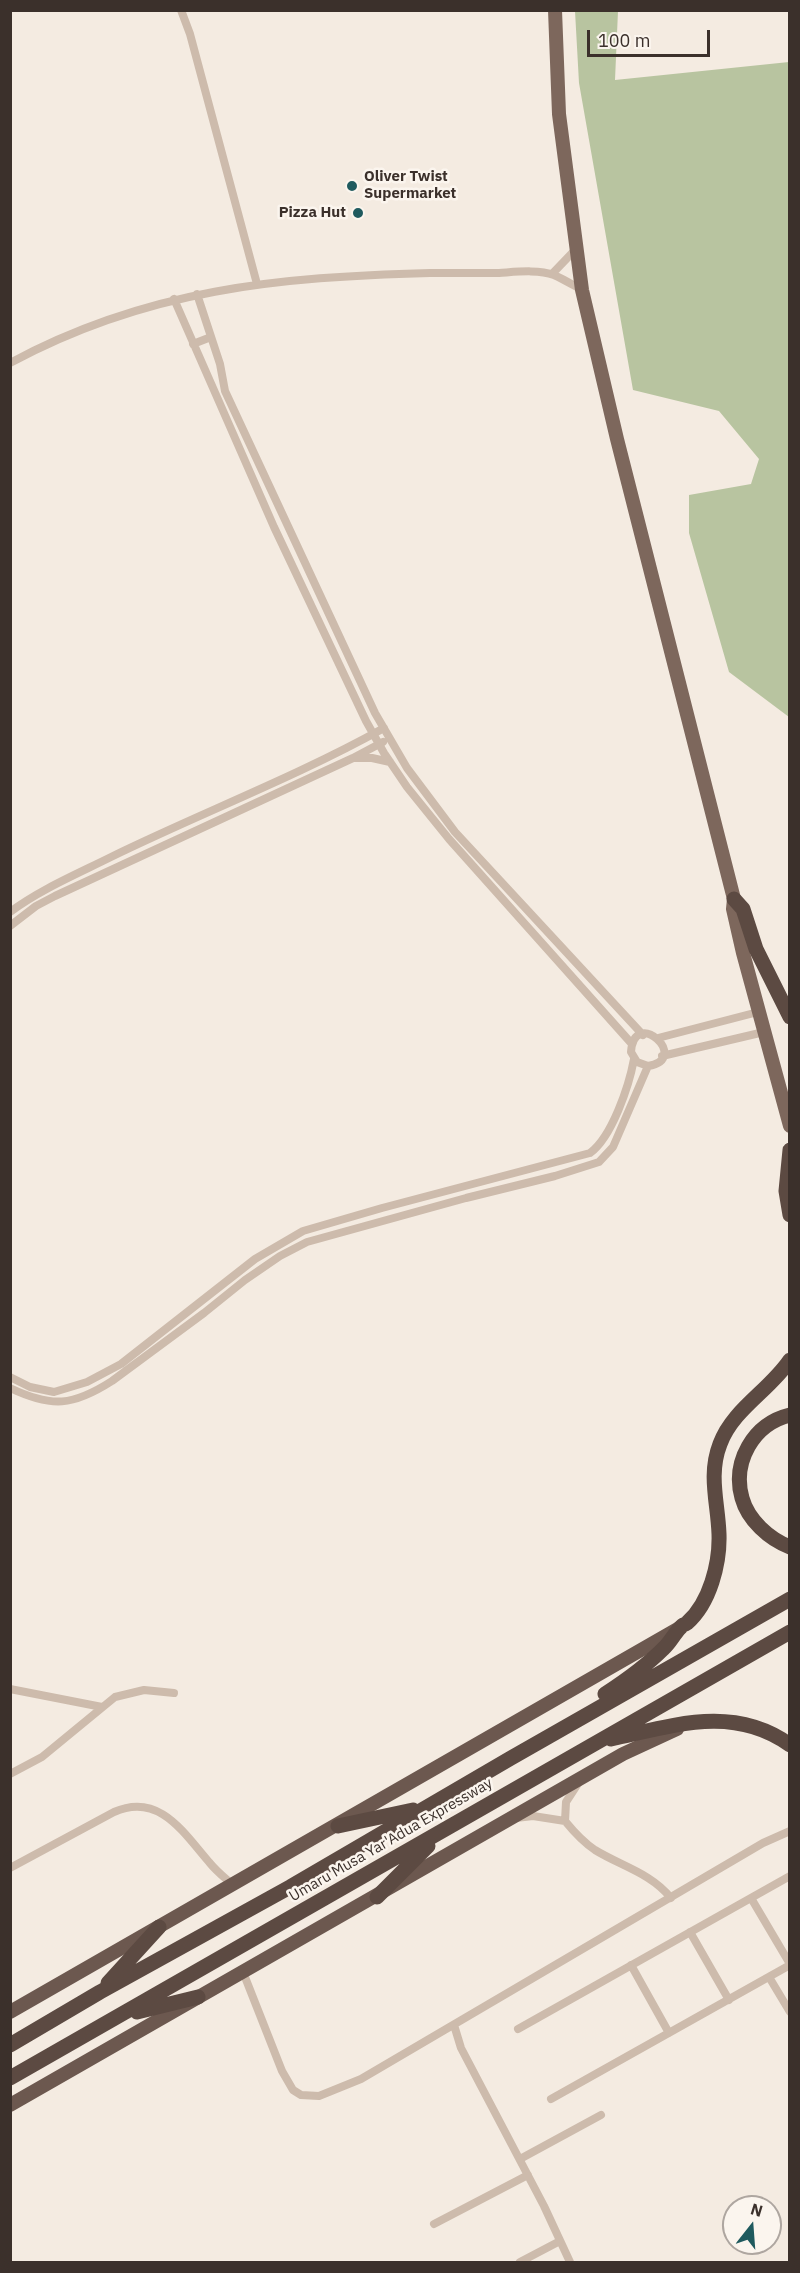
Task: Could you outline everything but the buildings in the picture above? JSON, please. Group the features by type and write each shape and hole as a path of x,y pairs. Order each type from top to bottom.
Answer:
{"highway":[{"path":"734,899 743,909 756,949 789,1017"},
{"path":"789,1150 786,1191 789,1215"},
{"path":"10,2012 338,1826 687,1623 711,1586 717,1563 719,1533 713,1468 720,1442 735,1417 780,1373 789,1360"},
{"path":"789,1416 772,1422 758,1432 743,1457 740,1480 742,1500 757,1524 770,1536 789,1547"},
{"name":"Umaru Musa Yar'Adua Expressway","path":"10,2045 100,1992 290,1887 424,1807 789,1599"},
{"path":"577,1720 592,1703 662,1651 681,1627"},
{"name":"Umaru Musa Yar'Adua Expressway","path":"10,2078 789,1632"},
{"path":"596,1742 678,1723 713,1720 752,1727 770,1733 789,1745"},
{"path":"10,2104 623,1754 673,1730 713,1720"},
{"path":"338,1826 424,1807"},
{"path":"376,1896 444,1829"},
{"path":"100,1992 159,1927"},
{"path":"120,2016 198,1997"}],"main road":[{"path":"555,10 559,114 582,290 624,469 734,899 733,909 758,1012 789,1126"}],"street":[{"path":"181,10 190,34 257,284"},
{"path":"552,274 575,250"},
{"path":"10,363 69,333 174,299 257,284 394,274 521,272 552,274 582,290"},
{"path":"197,294 220,364 225,391 352,664 407,768 456,832 644,1035"},
{"path":"174,299 274,527 379,745 407,787 449,838 632,1044"},
{"path":"193,344 211,337"},
{"path":"205,371 220,364"},
{"path":"356,744 364,734 366,721"},
{"path":"10,912 36,894 124,850 356,744 384,728"},
{"path":"10,926 36,906 55,896 353,758 390,738"},
{"path":"353,758 372,758 390,762"},
{"path":"562,965 570,957"},
{"path":"658,1038 758,1012"},
{"path":"634,1059 648,1066 655,1064 662,1056 764,1032"},
{"path":"10,1377 45,1391 54,1392 74,1387 120,1364 273,1247 313,1228 590,1154 602,1142 625,1090 634,1059 632,1044 637,1038 651,1035 658,1038 662,1044 662,1056"},
{"path":"10,1388 36,1400 53,1403 78,1398 112,1381 245,1280 294,1248 316,1238 592,1166 609,1153 648,1066"},
{"path":"552,1164 555,1176"},
{"path":"464,1186 465,1198"},
{"path":"382,1208 385,1219"},
{"path":"74,1387 78,1398"},
{"path":"10,1689 102,1707"},
{"path":"10,1774 42,1757 115,1696 144,1690 174,1693"},
{"path":"565,1821 566,1802 582,1778"},
{"path":"10,1868 114,1812 126,1807 140,1806 163,1814 233,1885"},
{"path":"513,1818 533,1816 565,1821 579,1838 594,1849 656,1882 670,1898"},
{"path":"243,1972 282,2071 293,2090 301,2095 319,2096 361,2079 763,1843 789,1831"},
{"path":"518,2029 789,1876"},
{"path":"551,2099 789,1964 751,1898"},
{"path":"690,1932 729,2000"},
{"path":"631,1965 669,2033"},
{"path":"769,1977 789,2012"},
{"path":"454,2025 461,2048 520,2159 570,2262"},
{"path":"520,2159 602,2115"},
{"path":"434,2224 528,2175"},
{"path":"519,2262 560,2241"}],"green space":[{"path":"575,11 618,11 615,80 789,62 789,717 729,672 689,533 689,495 751,484 759,459 719,411 633,390 579,83"}],"place":[{"name":"Oliver Twist Supermarket","path":"352,186"},
{"name":"Pizza Hut","path":"358,213"}]}
